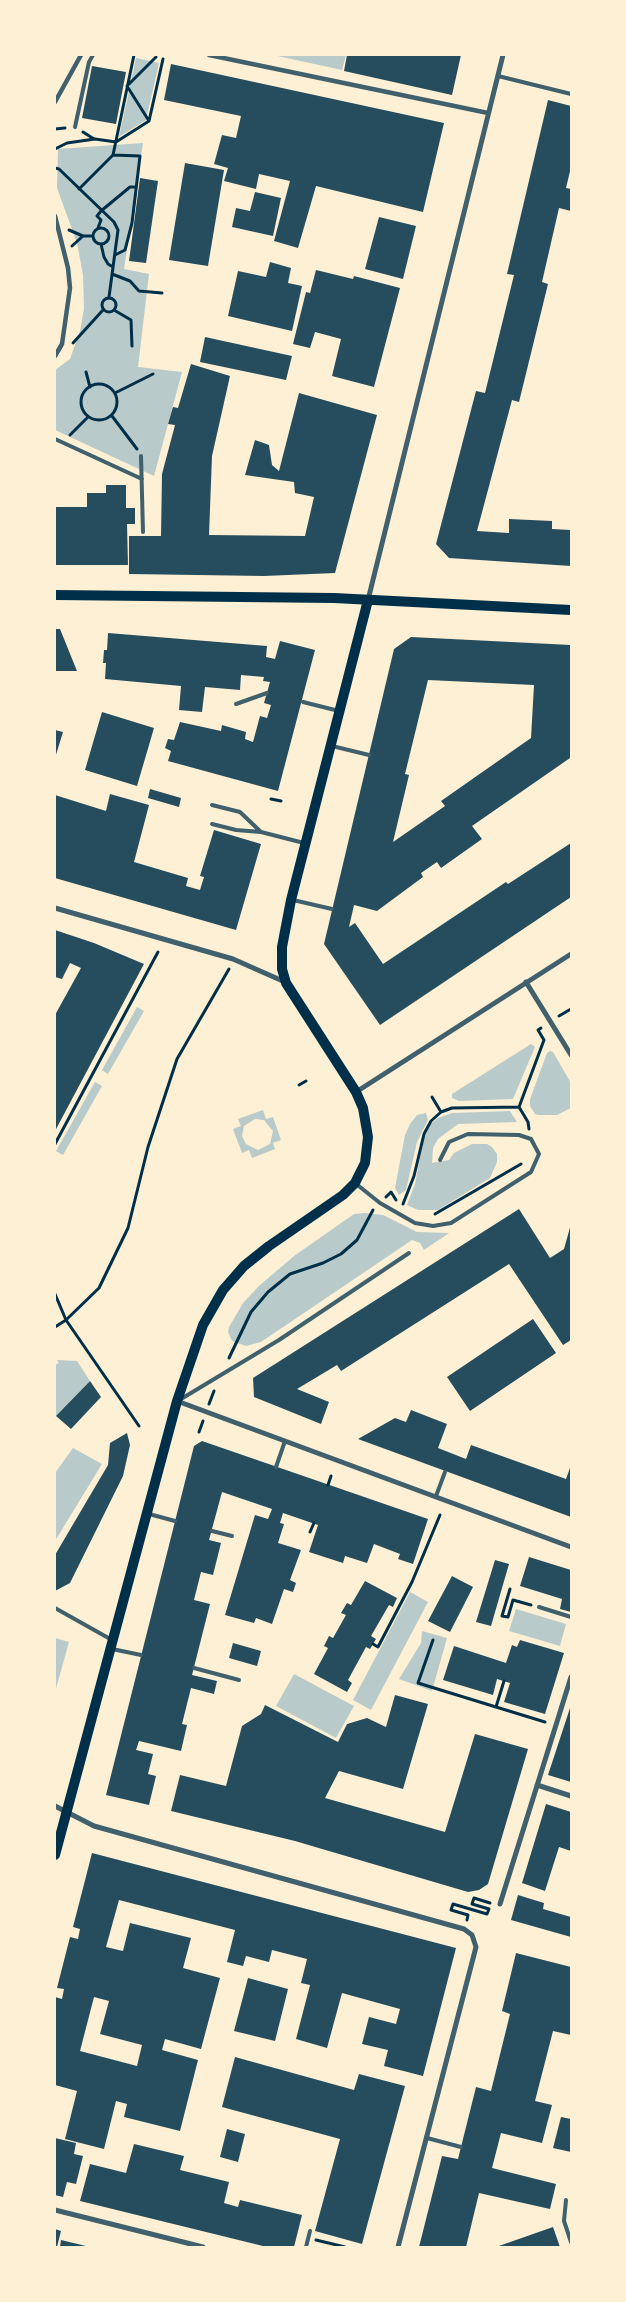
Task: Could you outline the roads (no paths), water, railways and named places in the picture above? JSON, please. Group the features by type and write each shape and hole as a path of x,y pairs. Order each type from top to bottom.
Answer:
{"main road":[{"path":"55,596 368,600 571,610"},
{"path":"55,1855 177,1401 203,1325 223,1290 250,1261 343,1195 355,1183 365,1163 368,1148 363,1108 356,1092 286,983 282,969 282,947 291,900 368,600"}],"street":[{"path":"55,102 81,55"},
{"path":"209,55 488,113"},
{"path":"368,600 503,55"},
{"path":"55,216 67,261 70,288 62,344 55,356"},
{"path":"55,908 233,959 286,983"},
{"path":"356,1092 571,954"},
{"path":"526,982 571,1055"},
{"path":"177,1401 571,1547"},
{"path":"500,1904 571,1677"},
{"path":"537,1785 571,1796"},
{"path":"55,1806 94,1826 464,1929 472,1936 476,1947 398,2247"},
{"path":"55,2210 203,2247"}],"lane":[{"path":"75,127 89,62 93,55"},
{"path":"498,76 571,94"},
{"path":"55,439 142,479"},
{"path":"141,456 143,532"},
{"path":"236,704 267,693"},
{"path":"303,702 339,711"},
{"path":"331,745 369,755"},
{"path":"212,805 240,812 261,832"},
{"path":"212,824 236,830 261,832 305,844"},
{"path":"291,900 332,909"},
{"path":"355,1183 380,1203 415,1223 433,1226 451,1224 531,1172 539,1154 531,1139 519,1135 468,1134 448,1142 440,1160"},
{"path":"177,1401 220,1377 409,1253"},
{"path":"276,1467 285,1440"},
{"path":"436,1496 445,1472"},
{"path":"147,1513 175,1521"},
{"path":"212,1531 232,1536"},
{"path":"55,1608 111,1644 141,1655"},
{"path":"539,1608 571,1617"},
{"path":"194,1668 239,1680"},
{"path":"426,2138 461,2147"},
{"path":"566,2200 564,2221 571,2242"},
{"path":"306,2247 310,2231"}]}
